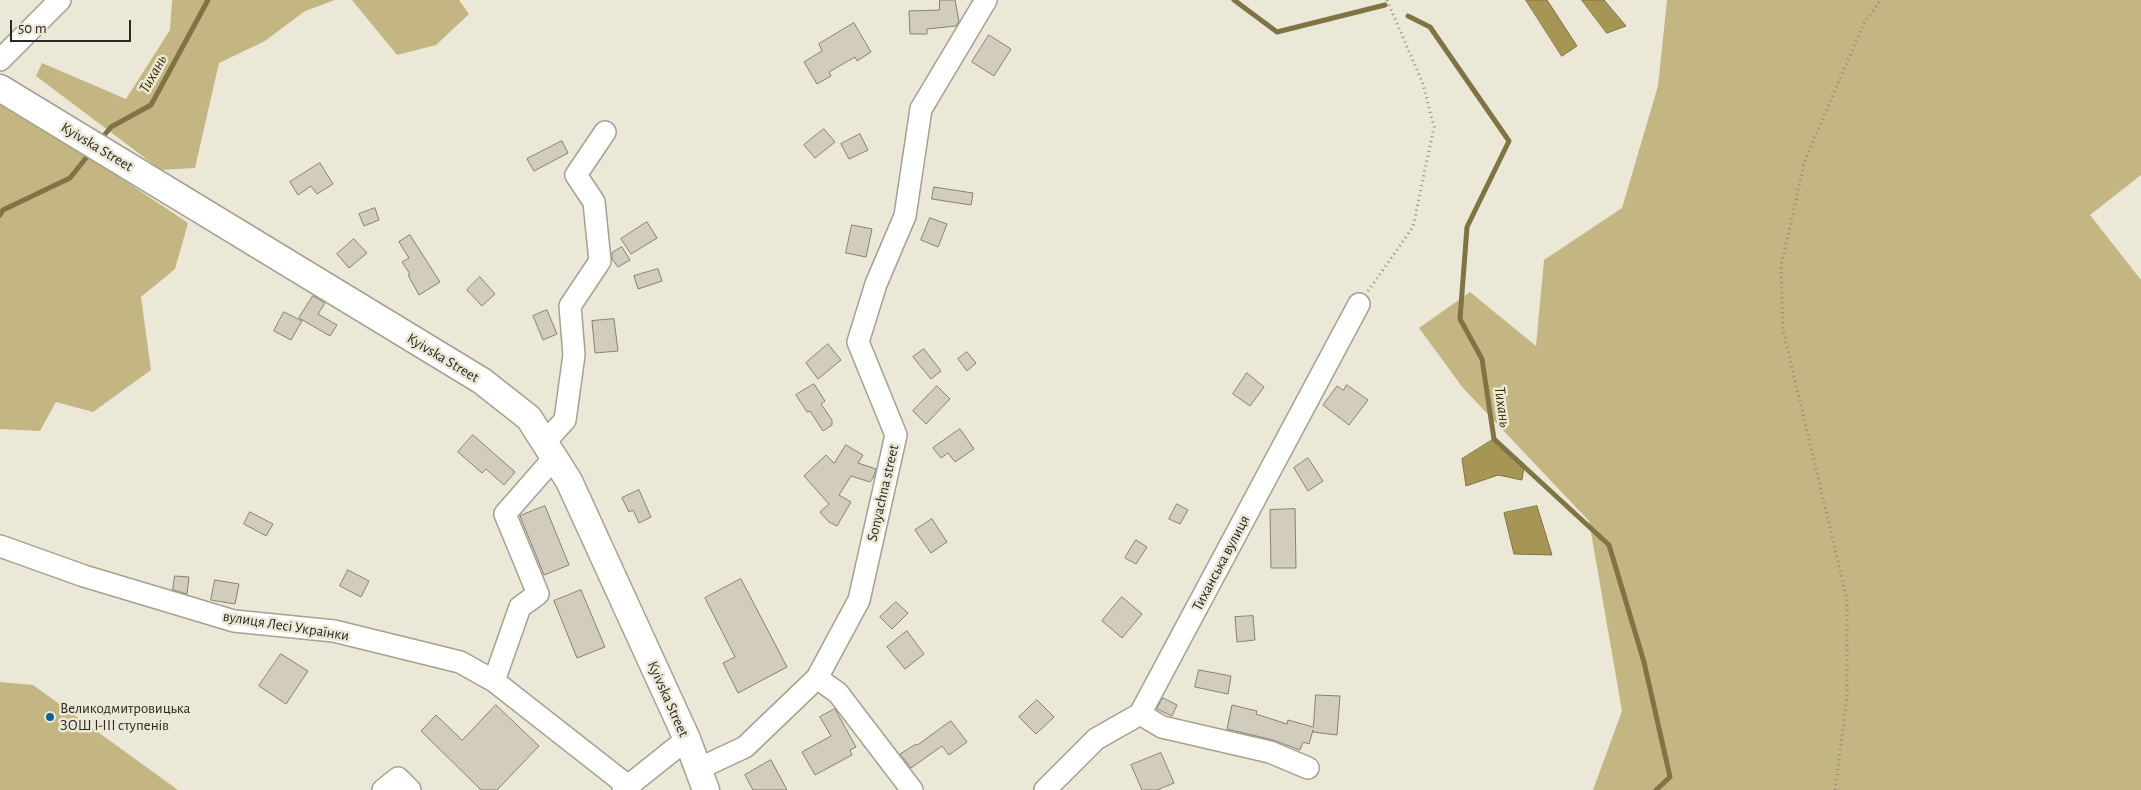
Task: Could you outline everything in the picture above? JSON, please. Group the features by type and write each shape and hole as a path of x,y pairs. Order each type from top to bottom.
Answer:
{"main road":[{"name":"Kyivska Street","path":"0,88 482,381 529,418 569,481 686,739 702,780"}],"street":[{"path":"0,60 60,0"},
{"name":"Sonyachna street","path":"702,780 745,748 817,678 859,600 896,435 858,342 876,284 905,216 921,109 986,0"},
{"path":"494,680 520,608 538,594 504,514 549,450 565,420 574,355 570,306 600,261 594,202 576,175 605,132"},
{"name":"Тиханська вулиця","path":"1140,714 1359,304"},
{"name":"вулиця Лесі Українки","path":"0,546 84,576 234,621 334,631 460,662 494,680 625,788"},
{"path":"817,678 838,693 912,790"},
{"path":"1045,790 1096,739 1140,714 1162,726 1270,752 1308,768"},
{"path":"625,788 686,739"},
{"path":"383,790 398,778 410,790"}],"path":[{"path":"1359,304 1413,227 1434,127 1423,84 1388,0"},
{"path":"1834,790 1847,697 1847,599 1783,330 1781,266 1805,160 1864,23 1880,0"}],"shaded area":[{"path":"172,0 335,0 305,11 265,41 219,63 195,168 161,170 36,76 42,63 126,99 170,30"},
{"path":"352,0 459,0 469,14 436,45 397,55"},
{"path":"1526,0 1547,0 1577,46 1562,56"},
{"path":"1582,0 1604,0 1626,26 1607,33"},
{"path":"1667,0 2141,0 2141,175 2090,215 2141,280 2141,790 1593,790 1622,711 1589,521 1463,388 1419,328 1470,292 1536,346 1544,260 1622,208 1658,86"},
{"path":"0,102 70,144 188,223 175,269 141,297 151,370 93,412 56,402 40,431 0,429"},
{"path":"1494,439 1524,467 1522,480 1498,475 1466,486 1462,459"},
{"path":"1537,506 1552,555 1514,554 1504,513"},
{"name":"Великодмитровицька ЗОШ І-ІІІ ступенів","path":"0,682 33,685 178,790 0,790"}],"building":[{"path":"940,0 955,0 959,21 956,26 927,29 927,34 910,34 909,11 939,10"},
{"path":"854,23 871,52 857,61 855,57 829,72 831,76 817,84 804,62 822,51 819,44"},
{"path":"989,35 1011,49 994,76 972,62"},
{"path":"824,129 835,142 815,158 804,145"},
{"path":"860,134 868,150 849,159 841,144"},
{"path":"562,141 568,153 534,171 527,159"},
{"path":"320,163 333,184 317,194 311,186 298,195 290,182"},
{"path":"934,187 973,193 971,205 932,199"},
{"path":"375,208 379,220 364,226 359,214"},
{"path":"930,218 947,224 938,247 921,240"},
{"path":"647,222 657,238 631,254 621,239"},
{"path":"852,225 872,229 866,257 846,253"},
{"path":"410,235 440,282 419,295 408,275 410,274 402,262 409,258 399,242"},
{"path":"354,239 367,253 349,268 337,254"},
{"path":"622,247 630,260 618,267 612,259 612,253"},
{"path":"658,269 662,281 638,289 634,276"},
{"path":"480,277 495,294 482,306 467,290"},
{"path":"313,296 325,303 318,314 337,325 330,336 299,318"},
{"path":"547,310 557,334 543,340 533,316"},
{"path":"284,312 302,321 291,340 274,331"},
{"path":"614,319 618,351 595,353 592,321"},
{"path":"828,344 841,360 818,379 806,363"},
{"path":"924,349 941,371 931,379 913,357"},
{"path":"967,352 976,363 967,371 958,359"},
{"path":"1247,373 1264,387 1250,406 1233,394"},
{"path":"814,384 825,401 821,404 832,420 832,425 823,431 810,411 807,412 796,395"},
{"path":"1347,385 1368,400 1349,425 1323,405 1337,386 1343,390"},
{"path":"937,386 950,399 926,424 913,411"},
{"path":"960,429 974,449 955,462 948,453 941,458 933,448"},
{"path":"473,435 515,472 504,485 486,469 482,473 458,452"},
{"path":"846,445 863,455 858,463 876,469 870,482 851,476 839,495 851,502 837,526 829,522 820,512 829,504 804,476 826,455 834,463"},
{"path":"1308,458 1323,481 1308,491 1294,468"},
{"path":"639,490 651,517 639,523 633,510 629,512 622,498"},
{"path":"1177,504 1188,510 1180,524 1169,519"},
{"path":"545,506 569,565 544,575 520,516"},
{"path":"1295,509 1296,568 1271,568 1270,510"},
{"path":"250,512 273,524 266,536 244,524"},
{"path":"932,519 947,542 931,553 915,530"},
{"path":"1136,540 1147,547 1136,564 1125,558"},
{"path":"348,570 369,581 361,597 340,586"},
{"path":"175,576 189,577 187,594 173,590"},
{"path":"741,579 787,667 738,693 723,663 735,657 705,598"},
{"path":"215,580 239,584 235,604 211,600"},
{"path":"581,590 605,647 577,658 554,601"},
{"path":"1122,597 1142,614 1122,638 1102,621"},
{"path":"896,602 908,613 892,629 880,617"},
{"path":"1253,616 1255,640 1237,642 1235,617"},
{"path":"907,631 924,654 905,669 887,647"},
{"path":"281,654 308,671 286,704 259,686"},
{"path":"1199,670 1231,676 1228,694 1195,687"},
{"path":"1316,695 1340,696 1337,735 1313,732 1313,730 1309,744 1303,742 1300,750 1273,740 1227,729 1232,705 1257,711 1256,714 1287,724 1288,720 1313,727"},
{"path":"1163,698 1177,705 1172,716 1157,709"},
{"path":"1037,700 1054,717 1036,734 1019,717"},
{"path":"496,705 539,746 497,790 481,790 421,731 436,715 462,740"},
{"path":"835,709 856,747 850,750 852,755 815,775 802,752 831,736 820,717"},
{"path":"951,721 967,742 949,755 942,746 911,768 900,754 917,745"},
{"path":"1161,753 1174,783 1157,790 1142,790 1131,765"},
{"path":"771,760 787,790 753,790 745,775"}],"waterway":[{"name":"Тихань","path":"101,139 111,127 151,105 208,0"},
{"name":"Тихань","path":"1234,0 1277,32 1385,5"},
{"name":"Тихань","path":"1408,16 1430,27 1509,141 1467,227 1460,319 1482,359 1494,439 1609,545 1644,662 1670,777 1656,790"},
{"name":"Тихань","path":"0,215 3,210 70,178 90,153"}],"place":[{"name":"Великодмитровицька ЗОШ І-ІІІ ступенів","path":"50,717"}]}
